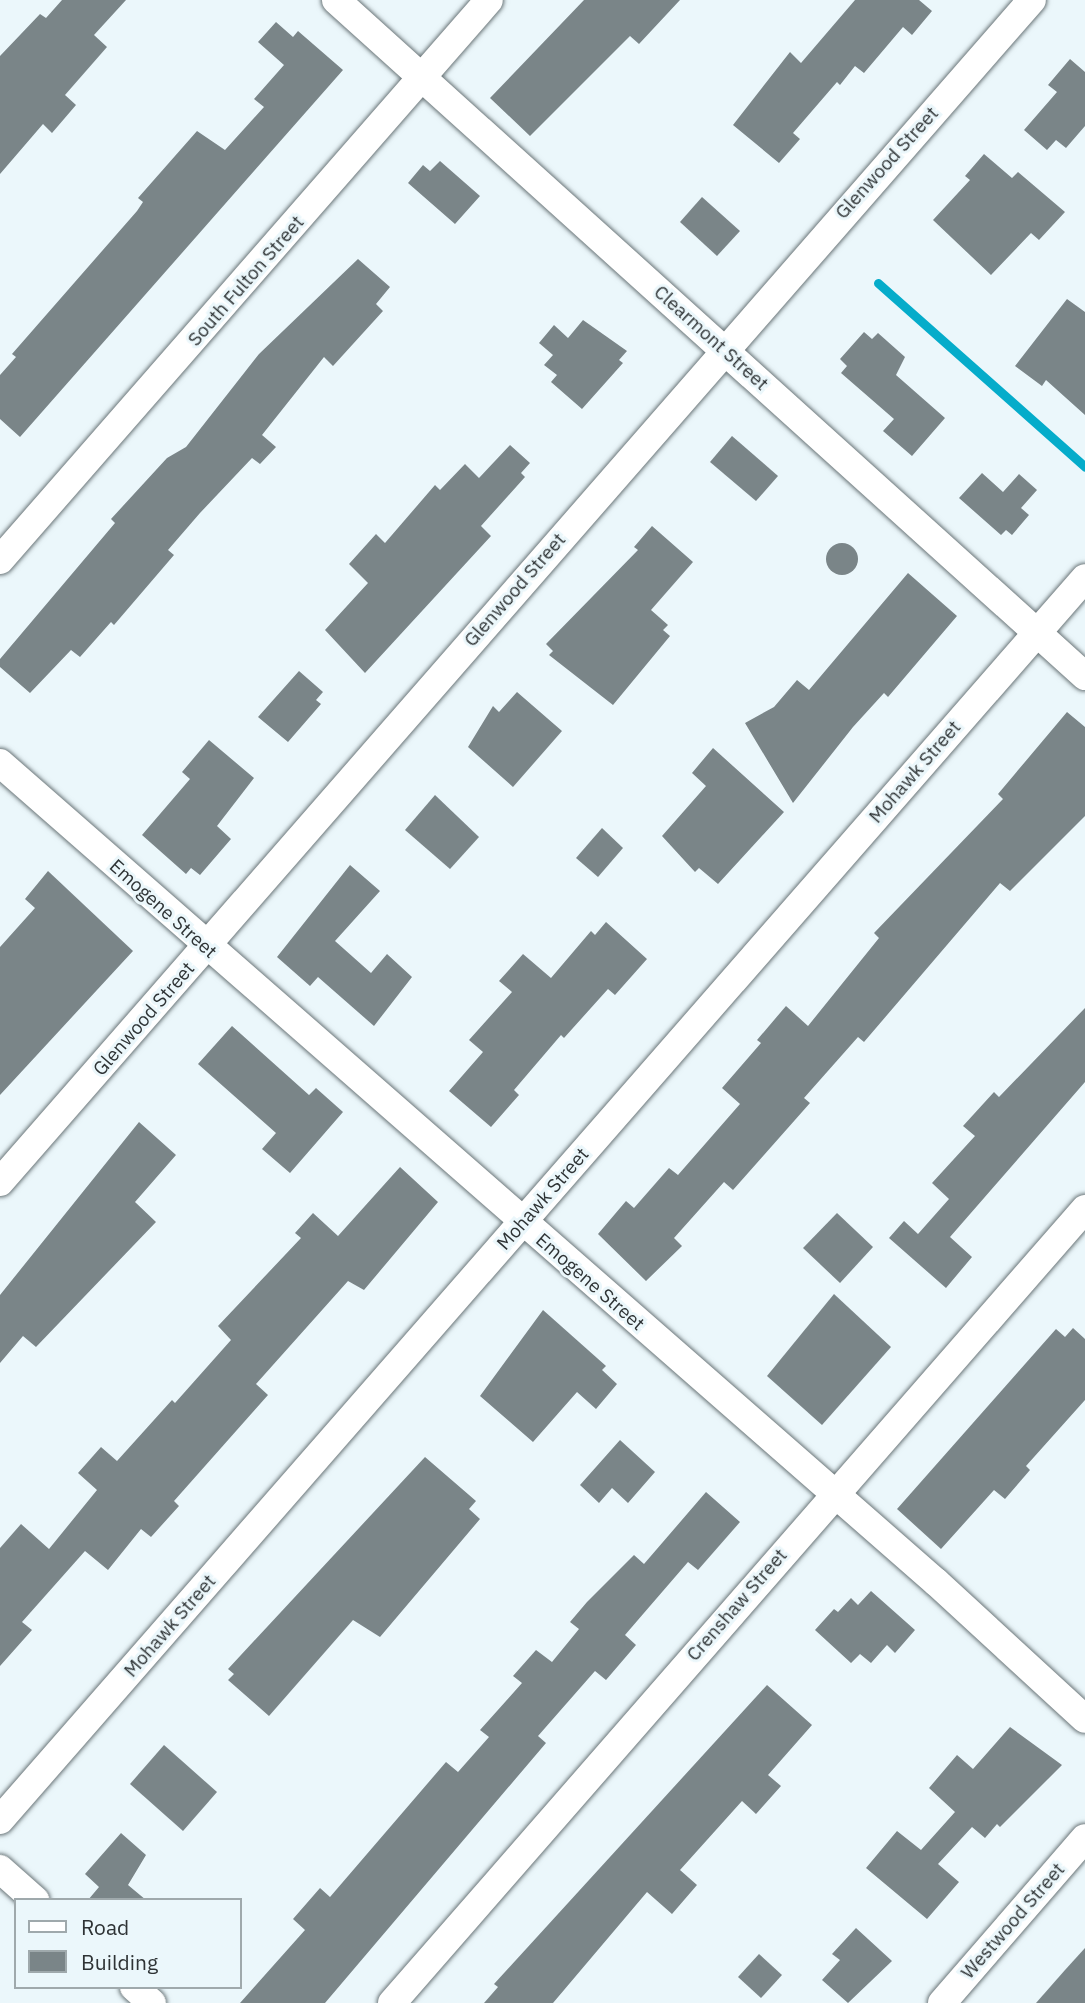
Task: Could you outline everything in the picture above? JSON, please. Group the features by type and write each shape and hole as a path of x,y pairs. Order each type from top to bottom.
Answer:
{"street":[{"name":"Clearmont Street","path":"336,0 1085,676"},
{"name":"South Fulton Street","path":"0,561 489,0"},
{"name":"Glenwood Street","path":"0,1182 206,948 723,348 1032,0"},
{"name":"Mohawk Street","path":"0,1820 1085,578"},
{"name":"Emogene Street","path":"0,764 206,948 834,1494 1085,1719"},
{"name":"Crenshaw Street","path":"392,2003 1085,1209"},
{"name":"Westwood Street","path":"942,2003 1085,1838"},
{"path":"0,1869 33,1898"},
{"path":"136,1989 152,2003"}],"building":[{"path":"62,0 126,0 94,35 107,47 65,95 76,105 52,133 43,124 0,174 0,56 40,14 46,18"},
{"path":"584,0 680,0 639,44 630,36 530,136 490,98"},
{"path":"855,0 919,0 932,11 912,35 903,27 864,73 855,66 840,85 837,82 793,133 800,139 779,163 733,125 790,52 801,63"},
{"path":"276,22 293,37 298,31 343,70 20,437 0,419 0,375 16,357 12,354 137,211 143,202 138,198 197,131 225,150 264,107 254,99 284,65 258,42"},
{"path":"1070,59 1085,72 1085,126 1066,148 1056,140 1047,150 1024,130 1057,92 1048,85"},
{"path":"984,154 1012,178 1018,172 1065,212 1039,240 1031,233 991,275 933,220 970,180 965,176"},
{"path":"440,161 480,196 455,224 408,183 423,165 430,171"},
{"path":"702,197 740,231 717,256 680,222"},
{"path":"358,259 390,287 376,304 383,311 333,366 324,357 262,435 276,447 260,464 252,458 200,513 168,550 174,555 114,625 111,622 80,657 71,650 30,693 0,667 0,659 115,523 111,519 167,458 186,447 259,354"},
{"path":"1067,299 1085,312 1085,415 1046,380 1042,386 1015,366"},
{"path":"583,320 627,351 619,360 623,363 582,409 551,382 557,375 544,365 553,355 539,343 554,325 568,338"},
{"path":"864,332 872,339 878,333 905,357 896,375 945,418 912,456 883,431 894,419 841,373 847,366 840,359"},
{"path":"732,436 778,476 756,501 710,462"},
{"path":"510,445 530,463 521,473 525,477 481,526 491,536 365,673 325,630 368,583 349,564 376,534 385,543 435,485 440,490 465,464 479,478"},
{"path":"982,473 1003,492 1019,474 1037,490 1021,508 1029,515 1012,535 1006,530 1001,535 959,498"},
{"path":"652,526 693,562 651,610 668,625 663,630 670,636 613,705 549,655 553,651 546,644 638,550 634,547"},
{"path":"842,543 853,548 858,559 853,570 842,575 831,570 826,559 831,548"},
{"path":"908,573 957,616 888,697 884,693 853,727 793,803 745,723 774,707 797,680 809,690"},
{"path":"299,671 323,692 316,700 321,704 288,742 258,717"},
{"path":"517,692 562,731 513,787 468,747 493,706 499,712"},
{"path":"1067,712 1085,727 1085,816 1010,891 1000,883 864,1042 858,1037 804,1098 810,1103 733,1190 724,1182 674,1238 682,1246 646,1281 598,1234 626,1201 634,1208 669,1168 678,1175 740,1104 722,1088 761,1043 757,1040 786,1006 808,1026 879,938 874,933 1003,799 998,794"},
{"path":"209,740 254,778 217,826 231,839 200,875 191,868 186,874 142,835 190,779 182,772"},
{"path":"713,748 784,812 718,884 699,868 695,872 662,836 706,786 692,773"},
{"path":"435,795 479,837 450,869 405,830"},
{"path":"602,828 623,848 598,877 576,858"},
{"path":"350,865 380,891 335,941 371,973 387,954 412,977 374,1026 318,977 310,986 277,957"},
{"path":"48,871 133,951 0,1095 0,947 35,908 25,899"},
{"path":"606,922 647,959 615,995 608,989 564,1038 561,1035 514,1090 519,1095 491,1127 449,1091 483,1052 469,1040 512,992 499,981 523,954 551,978 591,931 595,935"},
{"path":"1085,1008 1085,1082 950,1237 972,1257 946,1288 889,1238 904,1221 918,1234 949,1199 932,1183 975,1136 963,1126 994,1092 999,1097"},
{"path":"232,1026 309,1095 316,1088 343,1112 290,1173 262,1149 276,1133 198,1064"},
{"path":"139,1122 176,1155 135,1202 156,1222 36,1347 23,1336 0,1363 0,1295"},
{"path":"400,1167 438,1202 364,1290 348,1281 256,1384 268,1395 174,1501 179,1506 151,1537 141,1529 108,1570 85,1551 22,1622 32,1630 0,1666 0,1548 21,1524 49,1549 97,1490 78,1473 101,1447 117,1461 172,1400 175,1403 231,1340 218,1326 301,1238 295,1233 313,1213 338,1236"},
{"path":"837,1213 873,1247 840,1283 803,1248"},
{"path":"834,1294 891,1347 822,1425 767,1376"},
{"path":"543,1310 606,1366 602,1370 617,1384 596,1409 577,1392 533,1442 480,1396"},
{"path":"1073,1328 1085,1339 1085,1400 1026,1466 1030,1470 1005,1499 994,1490 941,1549 897,1509 1056,1329 1065,1337"},
{"path":"620,1440 655,1472 628,1503 612,1488 599,1503 580,1485"},
{"path":"425,1457 476,1501 469,1509 480,1519 380,1637 353,1620 269,1716 228,1680 234,1674 228,1669"},
{"path":"706,1492 740,1522 698,1570 688,1562 650,1606 625,1635 636,1645 606,1680 595,1671 538,1736 546,1743 325,2003 240,2003 305,1930 293,1919 320,1888 330,1897 446,1762 458,1772 489,1737 480,1730 522,1683 513,1676 536,1650 552,1662 579,1629 570,1622 587,1602 634,1555 644,1564"},
{"path":"871,1591 915,1630 895,1653 887,1645 871,1663 860,1654 851,1663 815,1630 834,1609 838,1612 851,1598 858,1605"},
{"path":"767,1685 812,1725 768,1775 781,1786 756,1814 742,1801 680,1870 697,1885 672,1914 647,1892 553,2003 484,2003 498,1987 494,1984"},
{"path":"1010,1727 1062,1765 1000,1827 997,1824 985,1838 972,1827 938,1864 959,1882 927,1919 866,1868 897,1831 921,1850 955,1812 929,1788 957,1755 973,1769"},
{"path":"164,1745 217,1792 183,1831 130,1784"},
{"path":"121,1833 146,1855 128,1885 144,1898 90,1898 99,1887 85,1874"},
{"path":"856,1928 892,1961 848,2003 822,1980 840,1960 832,1954"},
{"path":"1085,1948 1085,2003 1036,2003 1065,1970"},
{"path":"759,1954 782,1975 761,1998 738,1977"}],"waterway":[{"path":"878,283 1085,467"}]}
